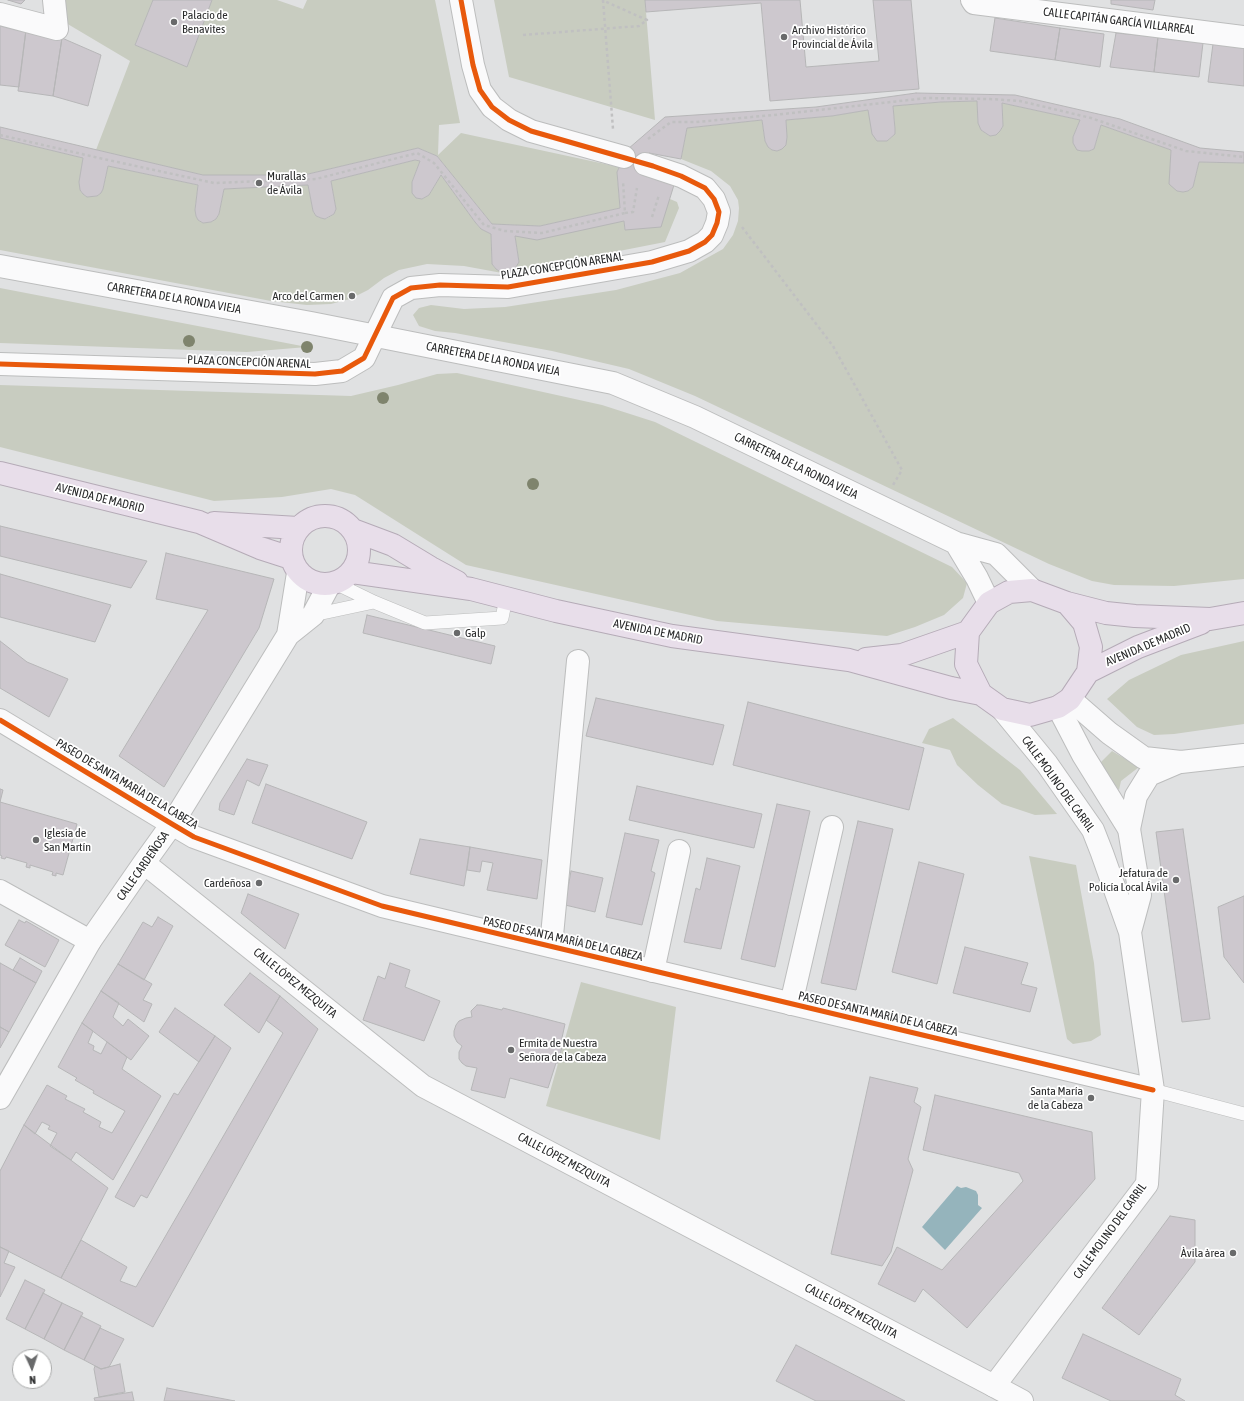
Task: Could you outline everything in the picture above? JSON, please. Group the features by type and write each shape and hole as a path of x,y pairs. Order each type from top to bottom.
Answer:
{"highway":[{"name":"AVENIDA DE MADRID","path":"0,473 200,522 295,565"},
{"path":"316,516 337,517 353,530 360,551 339,580 309,581 295,565 291,542 298,528 316,516"},
{"name":"AVENIDA DE MADRID","path":"200,522 298,528"},
{"name":"AVENIDA DE MADRID","path":"353,530 394,545 431,568 471,589"},
{"name":"AVENIDA DE MADRID","path":"339,580 471,589 672,636 849,660 951,688 980,694"},
{"path":"1032,590 1068,603 1084,623 1091,647 1088,672 1064,703 1030,715 1002,709 980,694 966,664 968,632 989,603 1009,592 1032,590"},
{"name":"AVENIDA DE MADRID","path":"1068,603 1106,613 1135,616 1210,619"},
{"name":"AVENIDA DE MADRID","path":"1088,672 1138,647 1210,619 1244,613"},
{"name":"AVENIDA DE MADRID","path":"849,660 902,655 968,632"}],"street":[{"path":"0,14 57,29 54,0"},
{"path":"461,0 473,65 480,90 492,107 509,120 531,131 623,166"},
{"name":"CALLE CAPITÁN GARCÍA VILLARREAL","path":"972,0 974,3 1244,37"},
{"name":"PLAZA CONCEPCIÓN ARENAL","path":"0,364 315,374 342,371 364,358 393,298 411,288 440,285 508,287 652,262 689,251 705,242 712,235 717,223 719,212 714,199 705,188 681,176 644,153"},
{"name":"CARRETERA DE LA RONDA VIEJA","path":"0,266 375,336 613,383 695,416 956,543 996,554 1032,590"},
{"path":"956,543 977,578 989,603"},
{"name":"CALLE CARDEÑOSA","path":"288,635 295,565"},
{"name":"CALLE CARDEÑOSA","path":"0,1098 90,941 172,824 288,635 312,615 339,580"},
{"name":"PASEO DE SANTA MARÍA DE LA CABEZA","path":"551,946 578,661"},
{"path":"1064,703 1144,758 1181,762 1244,755"},
{"name":"CALLE MOLINO DEL CARRIL","path":"1064,703 1082,755 1130,829 1140,895 1130,932"},
{"name":"CALLE MOLINO DEL CARRIL","path":"994,1386 1147,1184 1153,1090 1130,932 1102,853 1092,830 1047,764 1002,709"},
{"name":"PASEO DE SANTA MARÍA DE LA CABEZA","path":"0,720 194,837 382,906 1153,1090"},
{"path":"1130,829 1136,796 1149,775 1181,762"},
{"name":"PASEO DE SANTA MARÍA DE LA CABEZA","path":"790,1004 832,827"},
{"name":"PASEO DE SANTA MARÍA DE LA CABEZA","path":"653,970 679,852"},
{"name":"CALLE LÓPEZ MEZQUITA","path":"144,863 423,1086 1022,1401"},
{"path":"0,891 90,941"}],"lane":[{"path":"339,580 374,602 425,623 502,618 506,598"},
{"path":"312,615 374,602"},
{"path":"1153,1090 1244,1114"}],"path":[{"path":"523,35 605,30 639,26 647,20 603,0 605,30 612,108"},
{"path":"644,153 671,122 696,122 774,115 927,98 1020,101 1091,118 1186,151 1244,157"},
{"path":"0,135 214,183 316,179 417,153 434,163 484,225 505,231 542,233 634,212 637,186"},
{"path":"623,166 625,213"},
{"path":"652,217 661,189"},
{"path":"738,221 833,346 902,470 891,489"}],"shaded area":[{"path":"64,0 153,0 135,45 187,66 212,0 277,0 303,9 307,0 435,0 460,123 439,125 438,155 461,133 619,167 617,172 620,208 540,226 492,224 437,156 418,148 304,175 203,175 96,150 130,61 66,23"},
{"path":"494,0 645,0 655,120 509,77"},
{"path":"977,101 978,123 981,130 990,136 996,135 1003,126 1002,103 1080,120 1073,137 1073,143 1077,149 1081,151 1089,151 1094,149 1101,125 1171,150 1170,184 1177,191 1188,191 1193,187 1199,162 1244,163 1244,579 1174,586 1114,585 1092,581 1049,564 695,396 629,369 552,351 455,333 435,331 419,326 413,315 419,308 431,305 464,309 505,307 616,290 680,273 723,249 733,235 738,221 738,200 730,186 711,171 681,159 687,128 762,120 765,141 768,147 777,151 786,145 786,120 832,116 868,110 877,141 887,141 895,134 893,106"},
{"path":"0,138 83,158 79,182 80,190 87,197 97,196 101,193 108,166 198,185 195,210 198,220 203,223 211,222 216,219 219,214 224,189 308,185 313,211 316,216 326,219 334,214 336,209 331,181 415,160 420,161 412,182 412,193 422,199 429,195 441,175 475,222 481,229 491,234 492,264 502,273 464,266 427,264 399,270 384,278 368,290 350,299 331,304 307,305 271,301 0,250"},
{"path":"670,199 677,202 679,208 665,242 513,272 519,262 515,236 624,221 625,230"},
{"path":"0,288 307,347 247,352 0,343"},
{"path":"457,373 602,405 655,422 952,567 967,583 963,598 944,615 915,627 887,636 717,621 466,565 355,495 331,489 282,497 214,501 0,447 0,385 351,396 437,374"},
{"path":"1244,641 1244,724 1174,734 1154,735 1137,727 1107,699 1129,680 1181,655"},
{"path":"953,718 1020,770 1057,814 1035,815 1002,804 978,785 957,765 950,750 922,743 929,729"},
{"path":"1112,751 1139,767 1121,781 1119,790 1099,764"},
{"path":"1029,856 1076,865 1094,963 1101,1035 1091,1041 1073,1044 1067,1039"},
{"path":"581,982 676,1007 660,1140 546,1106"}],"water":[{"path":"957,1186 961,1188 966,1187 976,1191 978,1195 978,1205 982,1208 945,1250 922,1227"}],"building":[{"path":"8,0 25,0 21,4"},
{"name":"Palacio de Benavites","path":"153,0 212,0 187,67 135,45"},
{"name":"Archivo Histórico Provincial de Ávila","path":"645,0 800,0 806,67 879,61 873,0 911,0 919,89 770,101 761,3 646,12"},
{"path":"1111,0 1155,0 1153,10 1111,4"},
{"path":"995,18 1060,28 1055,60 990,51"},
{"path":"0,24 26,30 19,87 0,85"},
{"path":"1060,28 1104,34 1100,67 1055,60"},
{"path":"26,30 62,38 53,96 18,91"},
{"path":"1116,33 1158,37 1154,72 1110,67"},
{"path":"1158,37 1203,43 1199,77 1154,72"},
{"path":"62,38 101,55 88,106 53,96"},
{"path":"1213,44 1244,48 1244,86 1208,82"},
{"name":"Murallas de Ávila","path":"916,93 1015,95 1120,119 1200,148 1244,152 1244,163 1199,162 1193,187 1188,191 1177,191 1169,184 1171,150 1101,125 1094,149 1089,151 1077,150 1073,143 1073,137 1080,120 1002,103 1003,126 996,135 990,136 981,130 978,123 977,101 893,106 895,134 887,141 877,141 872,134 868,110 832,116 786,120 786,145 777,151 768,147 765,141 762,120 687,128 681,159 649,153 645,164 674,185 661,227 625,230 624,221 537,240 515,236 519,262 513,272 502,273 492,264 491,234 481,229 475,222 441,175 429,195 422,199 416,198 412,193 412,182 420,161 415,160 331,181 336,209 334,214 325,219 316,216 313,211 308,185 224,189 219,214 216,219 211,222 203,223 198,220 195,210 198,185 108,166 101,193 97,196 87,197 80,190 79,182 83,158 0,138 0,127 203,175 304,175 418,148 437,156 492,224 540,226 620,208 617,172 624,157 628,149 665,117 816,107"},
{"path":"0,526 147,561 131,588 0,556"},
{"path":"166,553 274,579 259,628 164,787 119,756 208,610 156,599"},
{"path":"0,574 111,605 95,642 0,617"},
{"path":"367,615 495,646 491,664 363,633"},
{"path":"0,641 27,662 68,679 49,717 0,688"},
{"path":"596,698 724,725 713,765 586,736"},
{"path":"748,702 924,748 909,810 733,765"},
{"path":"247,759 268,765 259,786 247,780 234,815 219,810 220,803"},
{"path":"266,784 367,822 352,859 252,823"},
{"path":"637,786 762,814 754,848 629,820"},
{"path":"0,789 3,790 0,802"},
{"name":"Iglesia de San Martín","path":"0,802 77,824 63,875 56,873 56,876 52,875 53,872 30,865 30,868 26,867 27,863 6,857 5,859 1,858"},
{"path":"777,804 810,811 775,967 741,959"},
{"path":"858,821 893,829 856,990 821,983"},
{"name":"Jefatura de Policía Local Ávila","path":"1183,829 1210,1019 1182,1022 1156,832"},
{"path":"625,833 659,840 651,871 655,873 642,925 606,917"},
{"path":"420,839 470,847 464,886 410,874"},
{"path":"470,847 542,860 537,899 487,890 493,863 482,861 480,872 467,870"},
{"path":"707,858 740,866 721,949 684,942 696,888 700,890"},
{"path":"919,862 964,874 937,984 892,972"},
{"path":"571,871 603,878 595,912 565,905"},
{"path":"248,894 299,914 285,949 241,913"},
{"path":"1244,896 1244,983 1224,957 1218,907"},
{"path":"158,917 173,926 144,980 118,964 143,922 152,927"},
{"path":"19,920 25,923 26,921 59,940 45,967 5,945"},
{"path":"965,947 1028,963 1021,984 1037,988 1030,1012 953,993"},
{"path":"20,958 42,971 36,983 13,970"},
{"path":"0,963 36,983 9,1032 0,1027"},
{"path":"390,963 410,970 405,987 440,1001 424,1041 363,1020 378,976 385,979"},
{"path":"118,964 152,984 143,1000 152,1004 144,1022 101,991"},
{"path":"250,973 280,996 259,1033 224,1005"},
{"path":"101,991 119,1003 113,1017 123,1026 128,1019 149,1036 131,1060 82,1023"},
{"path":"280,996 318,1029 153,1327 61,1278 81,1240 127,1267 120,1281 136,1287 283,1033 266,1020"},
{"name":"Ermita de Nuestra Señora de la Cabeza","path":"477,1005 502,1010 503,1008 565,1024 558,1063 556,1063 548,1088 510,1078 505,1098 471,1090 477,1068 466,1066 459,1059 459,1052 462,1046 457,1042 454,1036 454,1031 459,1021 472,1017 471,1011"},
{"path":"175,1008 215,1036 199,1062 159,1032"},
{"path":"82,1023 93,1031 88,1043 94,1046 93,1050 101,1054 107,1042 127,1057 122,1069 161,1096 113,1180 76,1152 71,1160 50,1146 57,1133 48,1129 50,1126 42,1122 35,1134 24,1125 47,1085 67,1096 65,1099 85,1109 83,1112 101,1122 99,1127 112,1133 125,1111 93,1093 94,1091 75,1080 77,1078 58,1067"},
{"path":"0,1027 9,1032 0,1048"},
{"path":"215,1036 231,1048 147,1198 141,1195 134,1207 115,1197 174,1093 178,1095"},
{"path":"870,1077 918,1088 914,1102 921,1107 908,1159 913,1170 891,1252 882,1266 831,1254"},
{"path":"935,1095 1092,1132 1095,1179 967,1328 923,1289 915,1302 878,1284 897,1247 942,1270 1023,1181 1019,1173 923,1150"},
{"path":"24,1125 108,1188 61,1278 0,1247 0,1171"},
{"path":"1170,1216 1195,1220 1195,1262 1139,1335 1102,1308"},
{"path":"0,1247 9,1251 4,1263 15,1267 0,1297"},
{"path":"25,1280 45,1290 25,1329 6,1319"},
{"path":"43,1293 62,1303 44,1339 25,1329"},
{"path":"62,1303 83,1313 64,1350 44,1339"},
{"path":"81,1316 101,1326 84,1360 64,1350"},
{"path":"100,1328 124,1339 109,1367 101,1369 84,1360"},
{"path":"1083,1334 1181,1379 1175,1395 1185,1401 1111,1401 1062,1378"},
{"path":"796,1345 905,1401 816,1401 776,1381"},
{"path":"120,1364 125,1392 99,1397 94,1369 95,1366 101,1369"},
{"path":"167,1388 235,1401 164,1401"},
{"path":"132,1392 134,1401 95,1401 94,1398"}],"cycle path":[{"path":"0,364 315,374 342,371 364,358 393,298 411,288 440,285 508,287 652,262 689,251 705,242 712,235 717,223 719,212 714,199 705,188 681,176 653,166 531,131 509,120 492,107 480,90 473,65 461,0"},
{"path":"0,720 194,837 382,906 1153,1090"}],"place":[{"name":"Palacio de Benavites","path":"174,22"},
{"name":"Archivo Histórico Provincial de Ávila","path":"784,37"},
{"name":"Murallas de Ávila","path":"259,183"},
{"name":"Arco del Carmen","path":"352,296"},
{"name":"Galp","path":"457,633"},
{"name":"Iglesia de San Martín","path":"36,840"},
{"name":"Jefatura de Policía Local Ávila","path":"1176,880"},
{"name":"Cardeñosa","path":"259,883"},
{"name":"Ermita de Nuestra Señora de la Cabeza","path":"511,1050"},
{"name":"Santa María de la Cabeza","path":"1091,1098"},
{"name":"Àvila àrea","path":"1233,1253"}]}
